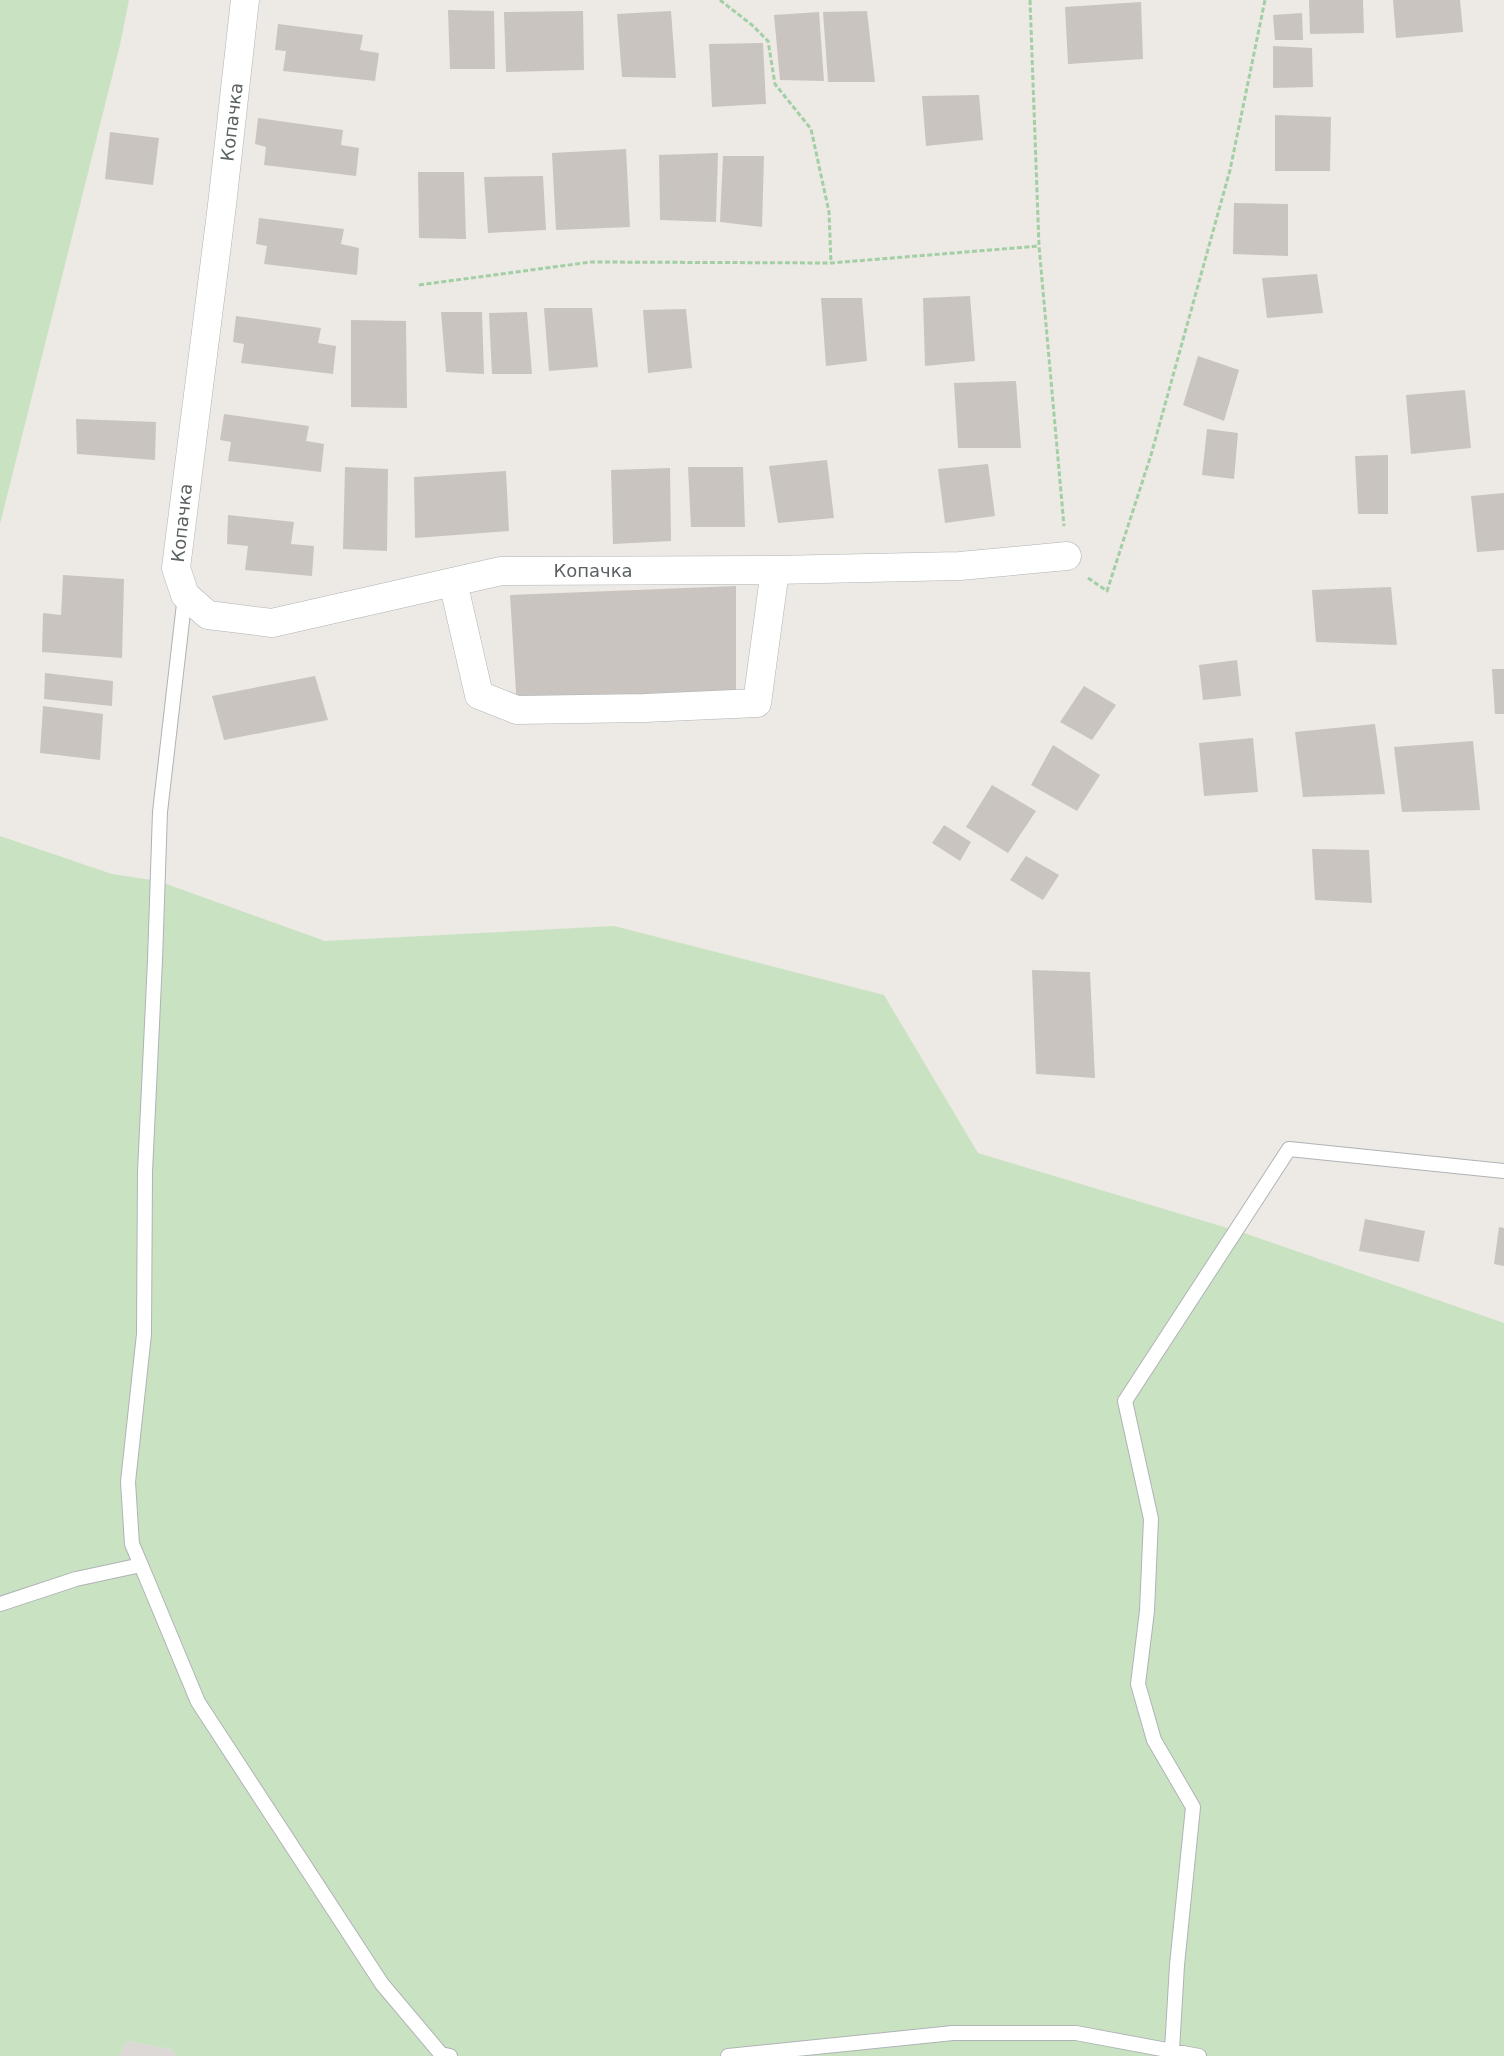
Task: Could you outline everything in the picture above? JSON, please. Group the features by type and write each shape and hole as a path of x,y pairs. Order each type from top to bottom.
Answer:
{"street":[{"name":"Копачка","path":"245,0 222,205 176,568 185,595 208,615 272,623 501,571 775,570 960,566 1067,556"},
{"path":"453,582 479,695 517,710 645,708 757,703 775,570"}],"lane":[{"path":"185,595 160,812 145,1172 144,1334 128,1482 132,1544 198,1702 382,1984 441,2054 450,2056"},
{"path":"1172,2050 1177,1965 1194,1807 1154,1740 1138,1684 1147,1611 1151,1519 1125,1401 1289,1149 1504,1171"},
{"path":"0,1604 76,1579 141,1565"},
{"path":"728,2056 953,2033 1076,2033 1199,2056"}],"path":[{"path":"720,0 752,25 768,41 775,84 811,129 829,212 831,263"},
{"path":"1030,0 1040,246 1067,556 1093,582 1107,591 1150,455 1230,170 1265,0"},
{"path":"419,285 591,262 831,263 1040,246"}],"shaded area":[{"path":"127,2041 171,2049 178,2056 119,2056"}],"green space":[{"path":"0,0 129,0 120,45 0,524"},
{"path":"0,836 112,874 158,881 325,941 614,926 884,995 978,1153 1247,1234 1504,1323 1504,2056 178,2056 171,2049 127,2041 119,2056 0,2056"}],"building":[{"path":"1309,0 1363,0 1364,33 1310,34"},
{"path":"1393,0 1460,0 1463,32 1396,38"},
{"path":"1141,2 1143,59 1068,64 1065,7"},
{"path":"448,10 494,11 495,69 450,69"},
{"path":"583,11 584,70 506,72 504,12"},
{"path":"671,11 676,78 622,77 617,14"},
{"path":"867,11 875,82 828,82 823,12"},
{"path":"819,12 824,81 780,80 774,15"},
{"path":"1302,13 1303,40 1275,40 1273,15"},
{"path":"278,24 363,35 360,50 379,53 375,81 283,71 286,51 275,50"},
{"path":"763,43 766,104 712,107 709,44"},
{"path":"1273,46 1312,48 1313,87 1273,88"},
{"path":"979,95 983,140 926,146 922,96"},
{"path":"1275,115 1331,117 1330,171 1275,171"},
{"path":"258,118 343,130 341,145 359,148 356,176 264,165 266,147 255,144"},
{"path":"110,132 159,138 153,185 105,179"},
{"path":"626,149 630,227 556,230 552,153"},
{"path":"718,153 716,222 660,220 659,155"},
{"path":"723,156 764,156 762,227 720,222"},
{"path":"418,172 464,172 466,239 419,238"},
{"path":"543,176 546,230 488,233 484,177"},
{"path":"1234,203 1288,204 1288,256 1233,254"},
{"path":"259,218 344,229 341,244 359,248 357,275 264,264 267,246 256,244"},
{"path":"1317,274 1323,313 1267,318 1262,278"},
{"path":"970,296 975,361 925,366 923,298"},
{"path":"821,298 862,298 867,361 826,366"},
{"path":"544,308 592,308 598,367 549,371"},
{"path":"686,309 692,368 648,373 643,310"},
{"path":"441,312 482,312 484,374 446,372"},
{"path":"527,312 532,374 492,374 489,313"},
{"path":"236,316 321,328 318,343 336,346 333,374 241,363 244,344 233,342"},
{"path":"351,320 406,321 407,408 351,407"},
{"path":"1198,356 1239,370 1224,421 1183,405"},
{"path":"1016,381 1021,448 958,448 954,383"},
{"path":"1465,390 1471,448 1411,454 1406,395"},
{"path":"224,414 309,426 306,441 324,444 321,472 228,461 231,442 220,440"},
{"path":"76,419 156,422 155,460 77,454"},
{"path":"1207,429 1238,433 1234,479 1202,475"},
{"path":"1388,455 1388,514 1358,514 1355,456"},
{"path":"827,460 834,518 778,523 769,466"},
{"path":"988,464 995,516 945,523 938,469"},
{"path":"345,467 388,469 387,551 343,549"},
{"path":"688,467 743,467 745,527 691,527"},
{"path":"670,468 671,541 613,544 611,470"},
{"path":"506,471 509,531 415,538 414,477"},
{"path":"1504,493 1504,550 1477,552 1471,496"},
{"path":"228,515 294,522 291,544 314,546 312,576 245,570 248,546 227,544"},
{"path":"63,575 124,579 122,658 42,652 43,613 61,615"},
{"path":"736,586 736,701 517,708 510,595"},
{"path":"1391,587 1397,645 1316,642 1312,590"},
{"path":"1237,660 1241,696 1203,700 1199,665"},
{"path":"1492,669 1504,669 1504,714 1495,714"},
{"path":"45,673 113,681 112,706 44,699"},
{"path":"315,676 328,720 224,740 212,696"},
{"path":"1084,686 1116,705 1092,740 1060,722"},
{"path":"43,706 103,714 100,760 40,753"},
{"path":"1375,724 1385,794 1303,797 1295,732"},
{"path":"1253,738 1258,792 1204,796 1199,743"},
{"path":"1473,741 1480,810 1402,812 1394,747"},
{"path":"1053,745 1100,775 1077,811 1031,785"},
{"path":"992,785 1036,811 1008,853 966,827"},
{"path":"944,825 971,842 960,861 932,843"},
{"path":"1312,849 1369,850 1372,903 1315,900"},
{"path":"1026,856 1059,875 1043,900 1010,880"},
{"path":"1032,970 1090,972 1095,1078 1036,1074"},
{"path":"1365,1219 1425,1231 1419,1262 1359,1251"},
{"path":"1499,1227 1504,1228 1504,1266 1494,1264"}]}
